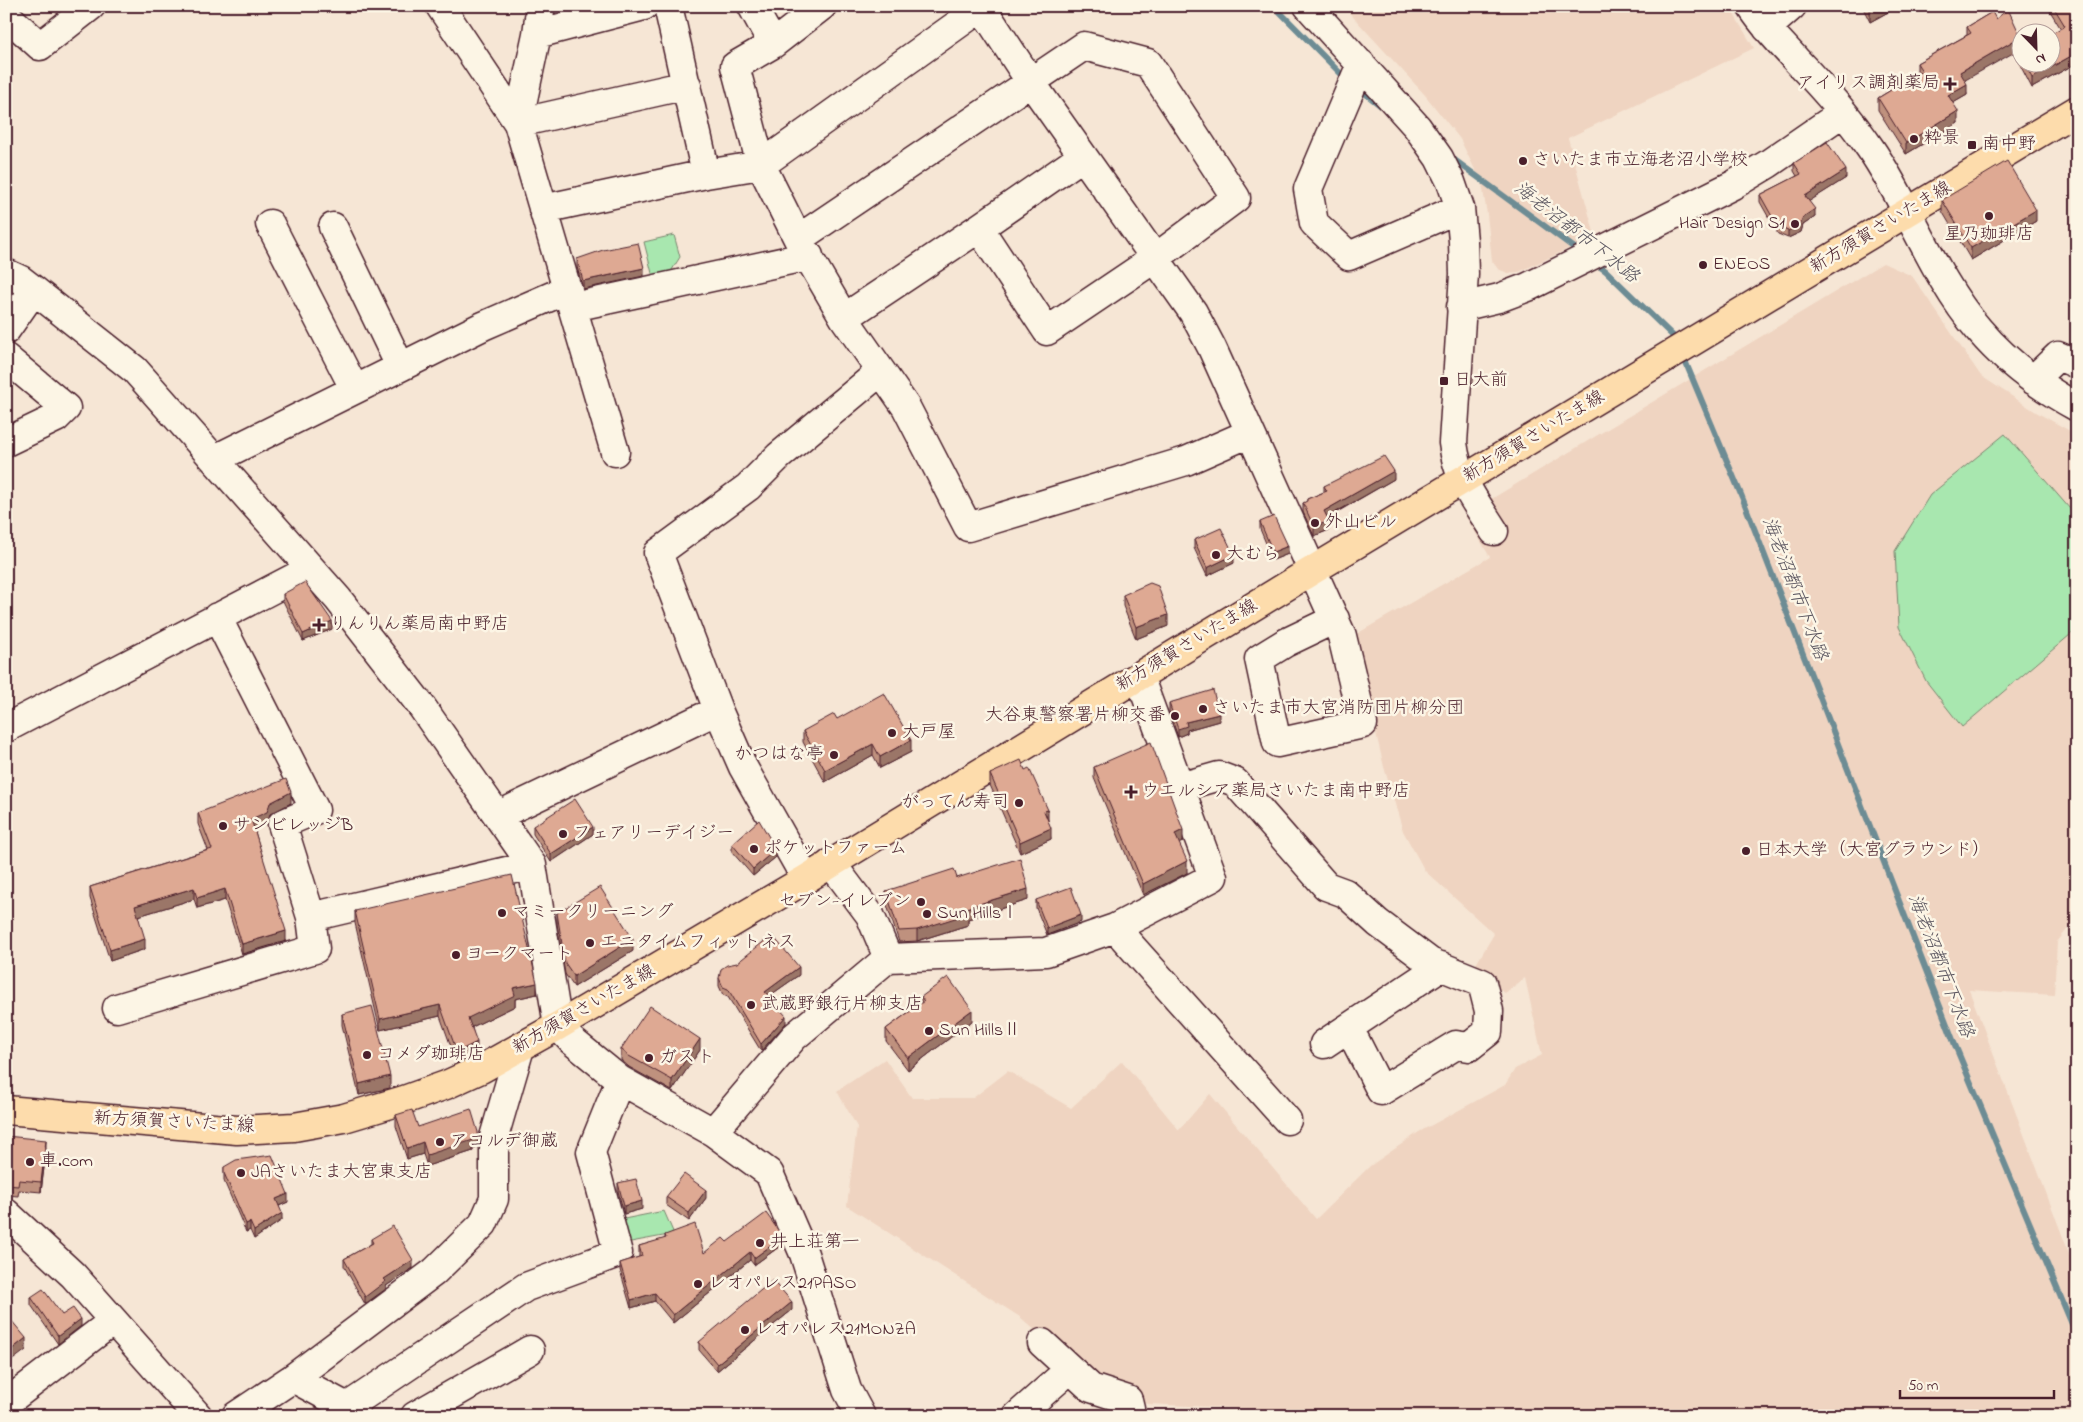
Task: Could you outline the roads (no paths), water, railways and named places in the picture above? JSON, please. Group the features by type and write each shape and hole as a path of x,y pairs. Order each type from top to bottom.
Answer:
{"main road":[{"name":"新方須賀さいたま線","path":"6,1110 237,1130 294,1127 344,1118 404,1100 463,1077 520,1048 806,879 1313,570 2077,110"}],"street":[{"path":"6,15 40,46 91,6"},
{"path":"440,6 518,124 615,452"},
{"path":"518,124 537,34 540,10 538,6"},
{"path":"537,34 644,6"},
{"path":"668,6 706,174"},
{"path":"752,6 773,44"},
{"path":"822,6 773,44 735,66 761,164 804,247 844,318 906,407 968,527 1186,460 1250,433"},
{"path":"1308,6 1417,127 1439,158 1451,182 1460,208 1464,241 1453,443 1456,463 1462,480 1494,531"},
{"path":"1751,6 1767,28 1842,113 1870,148 1958,301 1978,330 2002,354 2033,380 2077,407"},
{"path":"1767,28 1792,6"},
{"path":"542,209 761,164 981,7 1030,81 1196,319 1212,348 1313,570 1335,619 1342,636 1363,724 1277,743 1259,659 1285,643 1335,619"},
{"path":"215,459 354,388 483,326 570,298 804,247 1030,81 1084,46 1148,63 1236,198 1154,259 1047,331 979,228"},
{"path":"1361,64 1308,189 1314,223 1349,256 1460,208"},
{"path":"518,124 687,85"},
{"path":"1461,307 1499,298 1528,287 1734,185 1842,113"},
{"path":"844,318 1083,156"},
{"path":"270,224 354,388"},
{"path":"334,227 400,366"},
{"path":"6,274 21,280 135,370 338,599 422,707 532,864 558,1026 571,1040 620,1080 713,1132 769,1173 804,1254 847,1390 861,1416"},
{"path":"6,330 34,290"},
{"path":"2033,380 2058,356 2077,364"},
{"path":"6,358 66,408 56,418 6,442"},
{"path":"806,879 743,767 718,710 658,553 748,487 779,456 881,371"},
{"path":"6,728 311,569"},
{"path":"117,1008 315,949 312,917 282,824 315,810 217,617"},
{"path":"713,1132 794,1037 888,958 1046,952 1115,928 1213,877 1139,676"},
{"path":"499,815 718,710"},
{"path":"1180,787 1219,776 1235,782 1326,886 1345,893 1378,923 1430,962 1482,983 1489,1011 1488,1032 1469,1047 1456,1045 1381,1091 1349,1028"},
{"path":"832,863 870,915 888,958"},
{"path":"312,917 532,864"},
{"path":"1115,928 1287,1120"},
{"path":"1324,1044 1441,966"},
{"path":"236,1416 293,1378 434,1272 483,1224 494,1199 494,1136 520,1048"},
{"path":"293,1378 351,1411 526,1287 618,1253 591,1152 620,1080"},
{"path":"6,1213 73,1275 198,1416"},
{"path":"6,1403 113,1321"},
{"path":"1042,1343 1091,1388 1128,1400 1130,1408 1123,1416"},
{"path":"416,1416 530,1350"},
{"path":"1017,1416 1070,1369"}],"waterway":[{"name":"海老沼都市下水路","path":"1274,6 1347,80"},
{"name":"海老沼都市下水路","path":"1357,87 1381,106"},
{"name":"海老沼都市下水路","path":"1449,156 1580,252"},
{"name":"海老沼都市下水路","path":"1595,263 1606,271 1677,342"},
{"name":"海老沼都市下水路","path":"1683,356 1742,497 1955,1045 2077,1336"}],"place":[{"name":"アイリス調剤薬局","path":"1950,84"},
{"name":"粋景","path":"1914,139"},
{"name":"南中野","path":"1972,145"},
{"name":"さいたま市立海老沼小学校","path":"1523,161"},
{"name":"星乃珈琲店","path":"1989,216"},
{"name":"Hair Design S1","path":"1795,224"},
{"name":"ENEOS","path":"1703,265"},
{"name":"日大前","path":"1444,381"},
{"name":"外山ビル","path":"1315,523"},
{"name":"大むら","path":"1216,555"},
{"name":"りんりん薬局南中野店","path":"319,625"},
{"name":"さいたま市大宮消防団片柳分団","path":"1203,709"},
{"name":"大谷東警察署片柳交番","path":"1175,716"},
{"name":"大戸屋","path":"892,733"},
{"name":"かつはな亭","path":"834,755"},
{"name":"ウエルシア薬局さいたま南中野店","path":"1131,792"},
{"name":"がってん寿司","path":"1019,803"},
{"name":"サンビレッジB","path":"223,826"},
{"name":"フェアリーデイジー","path":"563,834"},
{"name":"ポケットファーム","path":"754,849"},
{"name":"日本大学（大宮グラウンド）","path":"1746,851"},
{"name":"セブン-イレブン","path":"921,902"},
{"name":"マミークリーニング","path":"502,913"},
{"name":"Sun HillsⅠ","path":"927,914"},
{"name":"エニタイムフィットネス","path":"590,943"},
{"name":"ヨークマート","path":"456,955"},
{"name":"武蔵野銀行片柳支店","path":"751,1005"},
{"name":"Sun HillsⅡ","path":"929,1031"},
{"name":"コメダ珈琲店","path":"367,1055"},
{"name":"ガスト","path":"649,1058"},
{"name":"アコルデ御蔵","path":"440,1142"},
{"name":"車.com","path":"30,1162"},
{"name":"JAさいたま大宮東支店","path":"241,1173"},
{"name":"井上荘第一","path":"760,1243"},
{"name":"レオパレス21PASO","path":"698,1284"},
{"name":"レオパレス21MONZA","path":"745,1330"}]}
